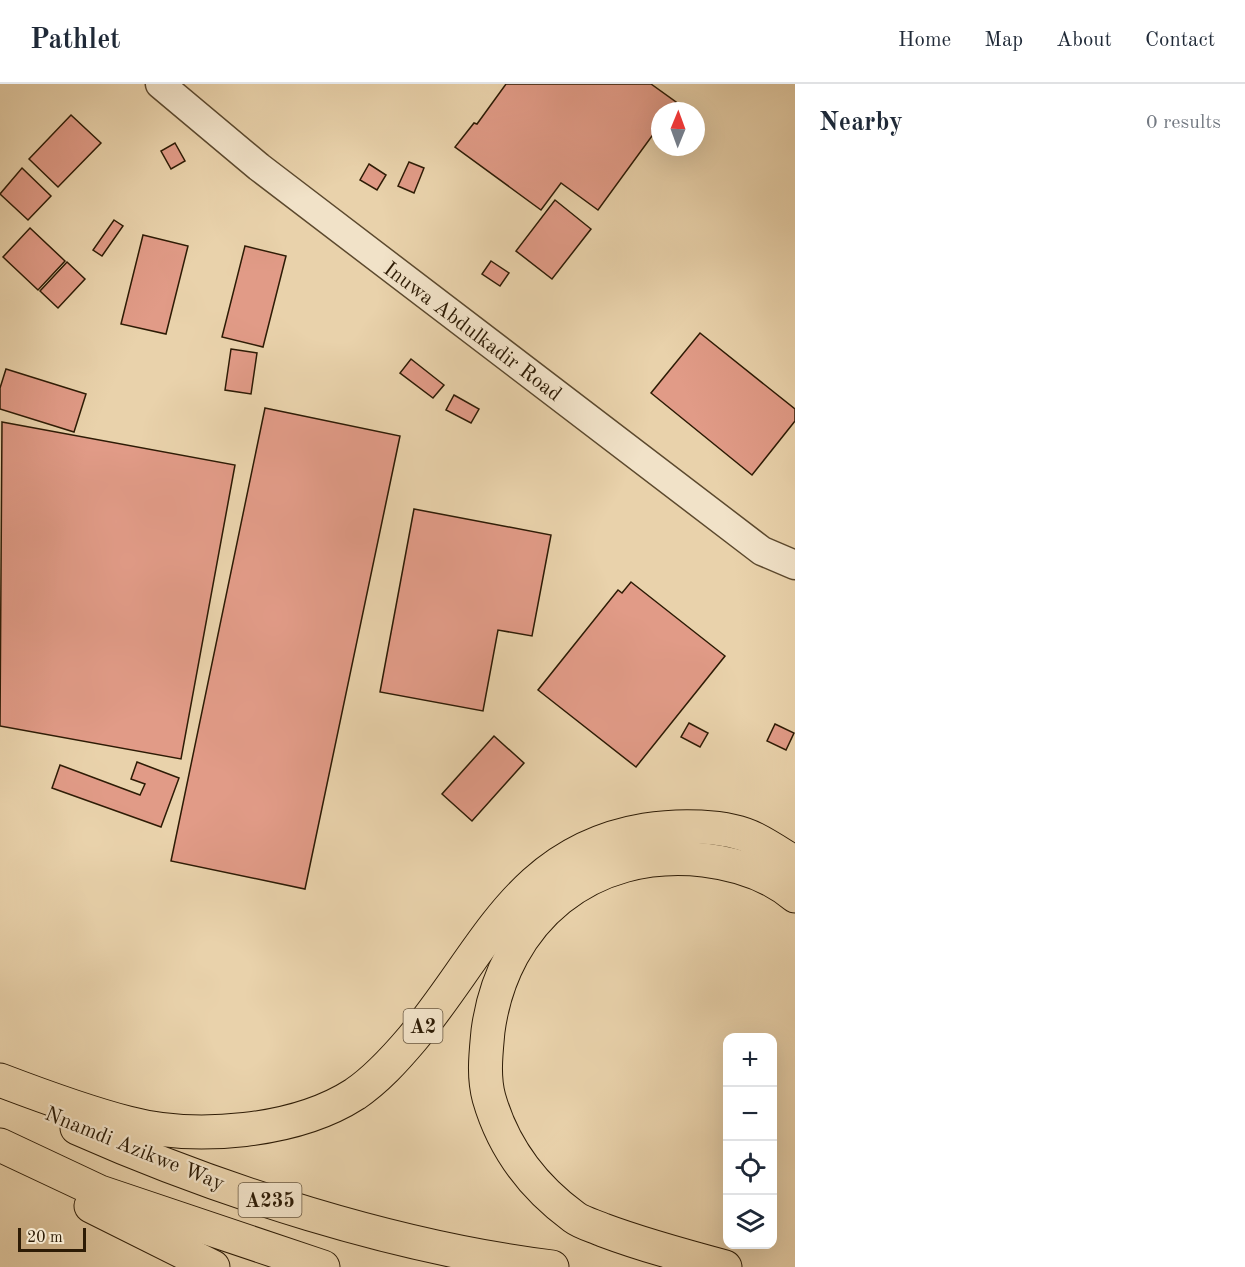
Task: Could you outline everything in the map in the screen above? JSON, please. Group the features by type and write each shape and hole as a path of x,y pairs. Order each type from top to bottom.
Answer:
{"highway":[{"name":"A2","path":"0,1080 72,1107 131,1124 185,1131 232,1130 276,1125 313,1114 355,1094 386,1069 428,1020 513,901 547,871 580,851 620,834 668,827 712,828 753,837 795,863"},
{"path":"724,1267 625,1238 576,1219 536,1184 506,1144 488,1097 484,1061 492,1006 510,956 541,914 577,883 632,863 681,858 733,864 782,885 795,896"},
{"name":"Nnamdi Azikwe Way","path":"0,1092 94,1136 268,1199 337,1221 431,1245 552,1267"},
{"name":"A235","path":"0,1145 100,1192 323,1267"},
{"path":"0,1156 181,1253 213,1267"}],"street":[{"name":"Inuwa Abdulkadir Road","path":"160,84 259,167 762,551 795,565"}],"building":[{"path":"506,84 651,84 676,102 651,102 651,137 598,210 561,183 541,210 455,147 474,123 477,124"},
{"path":"71,115 101,143 58,187 29,159"},
{"path":"175,143 185,161 171,169 161,151"},
{"path":"409,162 424,168 414,193 398,186"},
{"path":"369,164 386,175 377,190 360,180"},
{"path":"22,168 51,196 28,220 0,194"},
{"path":"555,200 591,229 552,279 516,251"},
{"path":"114,220 123,226 102,256 93,250"},
{"path":"30,228 65,261 38,290 3,257"},
{"path":"143,235 188,246 166,334 121,324"},
{"path":"245,246 286,256 263,347 222,337"},
{"path":"491,261 509,273 500,286 482,274"},
{"path":"67,262 85,279 58,308 40,291"},
{"path":"700,333 795,409 795,421 752,475 651,393"},
{"path":"231,349 257,353 251,394 225,390"},
{"path":"411,359 444,385 433,398 400,373"},
{"path":"6,369 86,394 74,432 0,409 0,388"},
{"path":"454,395 479,409 471,423 446,410"},
{"path":"265,408 400,436 305,889 171,861"},
{"path":"2,422 235,465 181,759 0,726"},
{"path":"414,509 551,535 532,636 498,630 483,711 380,692"},
{"path":"631,582 725,656 636,767 538,690 618,590 622,593"},
{"path":"689,723 708,733 700,747 681,737"},
{"path":"775,724 794,733 786,750 767,741"},
{"path":"494,736 524,763 472,821 442,794"},
{"path":"137,762 179,778 161,827 52,788 60,765 140,795 145,784 131,779"}]}
